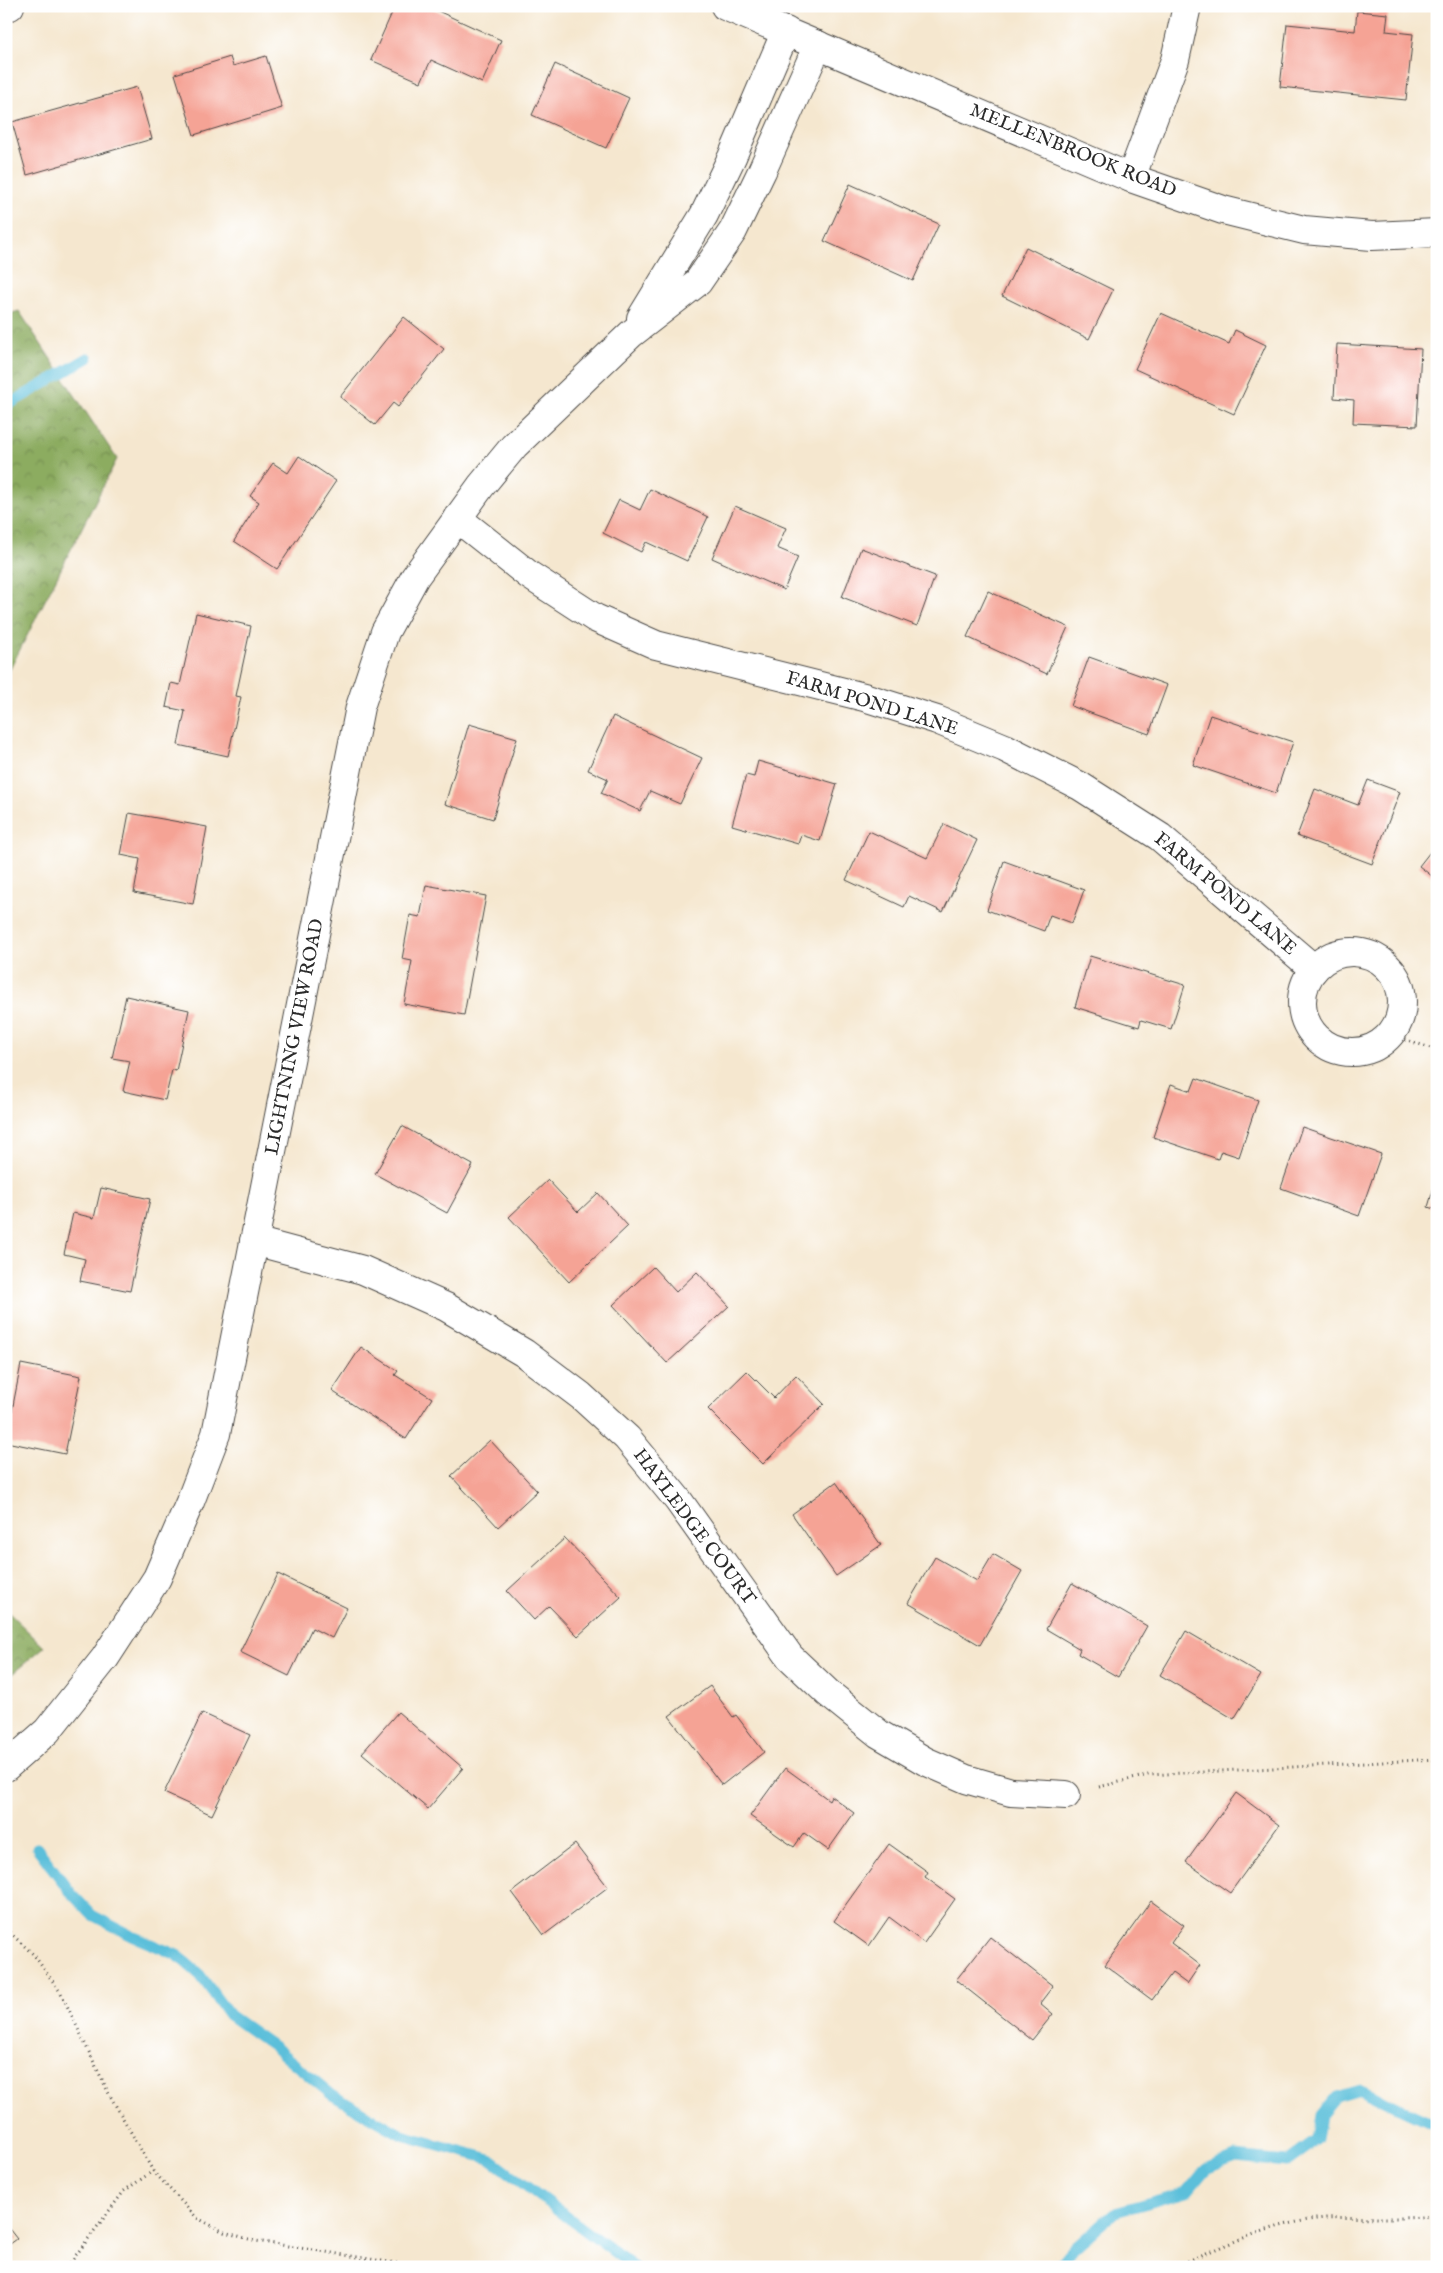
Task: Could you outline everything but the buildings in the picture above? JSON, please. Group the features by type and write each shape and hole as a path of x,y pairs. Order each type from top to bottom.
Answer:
{"street":[{"path":"6,7 10,6"},
{"name":"MELLENBROOK ROAD","path":"725,6 1131,178 1223,210 1304,230 1372,236 1437,233"},
{"path":"1131,178 1175,60 1187,6"},
{"name":"LIGHTNING VIEW ROAD","path":"631,334 704,215 732,157 786,32"},
{"name":"LIGHTNING VIEW ROAD","path":"6,1767 53,1724 105,1658 157,1578 190,1502 216,1434 360,707 385,632 415,578 457,518 514,446 631,334 698,282 732,231 762,171 818,45"},
{"name":"FARM POND LANE","path":"457,518 546,586 595,618 656,645 864,697 937,720 1006,748 1080,786 1160,837 1314,969"},
{"name":"FARM POND LANE","path":"1344,952 1362,953 1378,959 1391,970 1400,985 1403,1003 1400,1020 1391,1035 1379,1045 1356,1052 1333,1049 1319,1040 1309,1028 1303,1013 1304,990 1314,969 1328,958 1344,952"},
{"name":"HAYLEDGE COURT","path":"254,1241 363,1270 446,1307 524,1353 581,1396 627,1438 678,1500 790,1656 828,1693 879,1734 925,1761 966,1779 1010,1792 1066,1795"}],"path":[{"path":"1391,1035 1437,1050"},
{"path":"1066,1795 1148,1775 1437,1759"},
{"path":"6,1929 34,1955 61,1993 108,2092 153,2171 197,2218 224,2232 256,2241 421,2267"},
{"path":"67,2267 124,2191 153,2171"},
{"path":"1174,2267 1230,2243 1282,2225 1325,2218 1408,2219 1437,2215"}],"green space":[{"path":"19,311 117,459 6,677 6,315"},
{"path":"6,1610 44,1647 6,1679"}],"waterway":[{"path":"6,406 88,358"},
{"path":"37,1848 72,1894 92,1915 132,1936 177,1955 200,1975 229,2015 273,2046 332,2095 402,2135 490,2159 634,2267"},
{"path":"1058,2267 1071,2251 1115,2212 1187,2192 1206,2169 1235,2157 1287,2162 1317,2140 1321,2115 1336,2097 1360,2090 1437,2126"}]}
